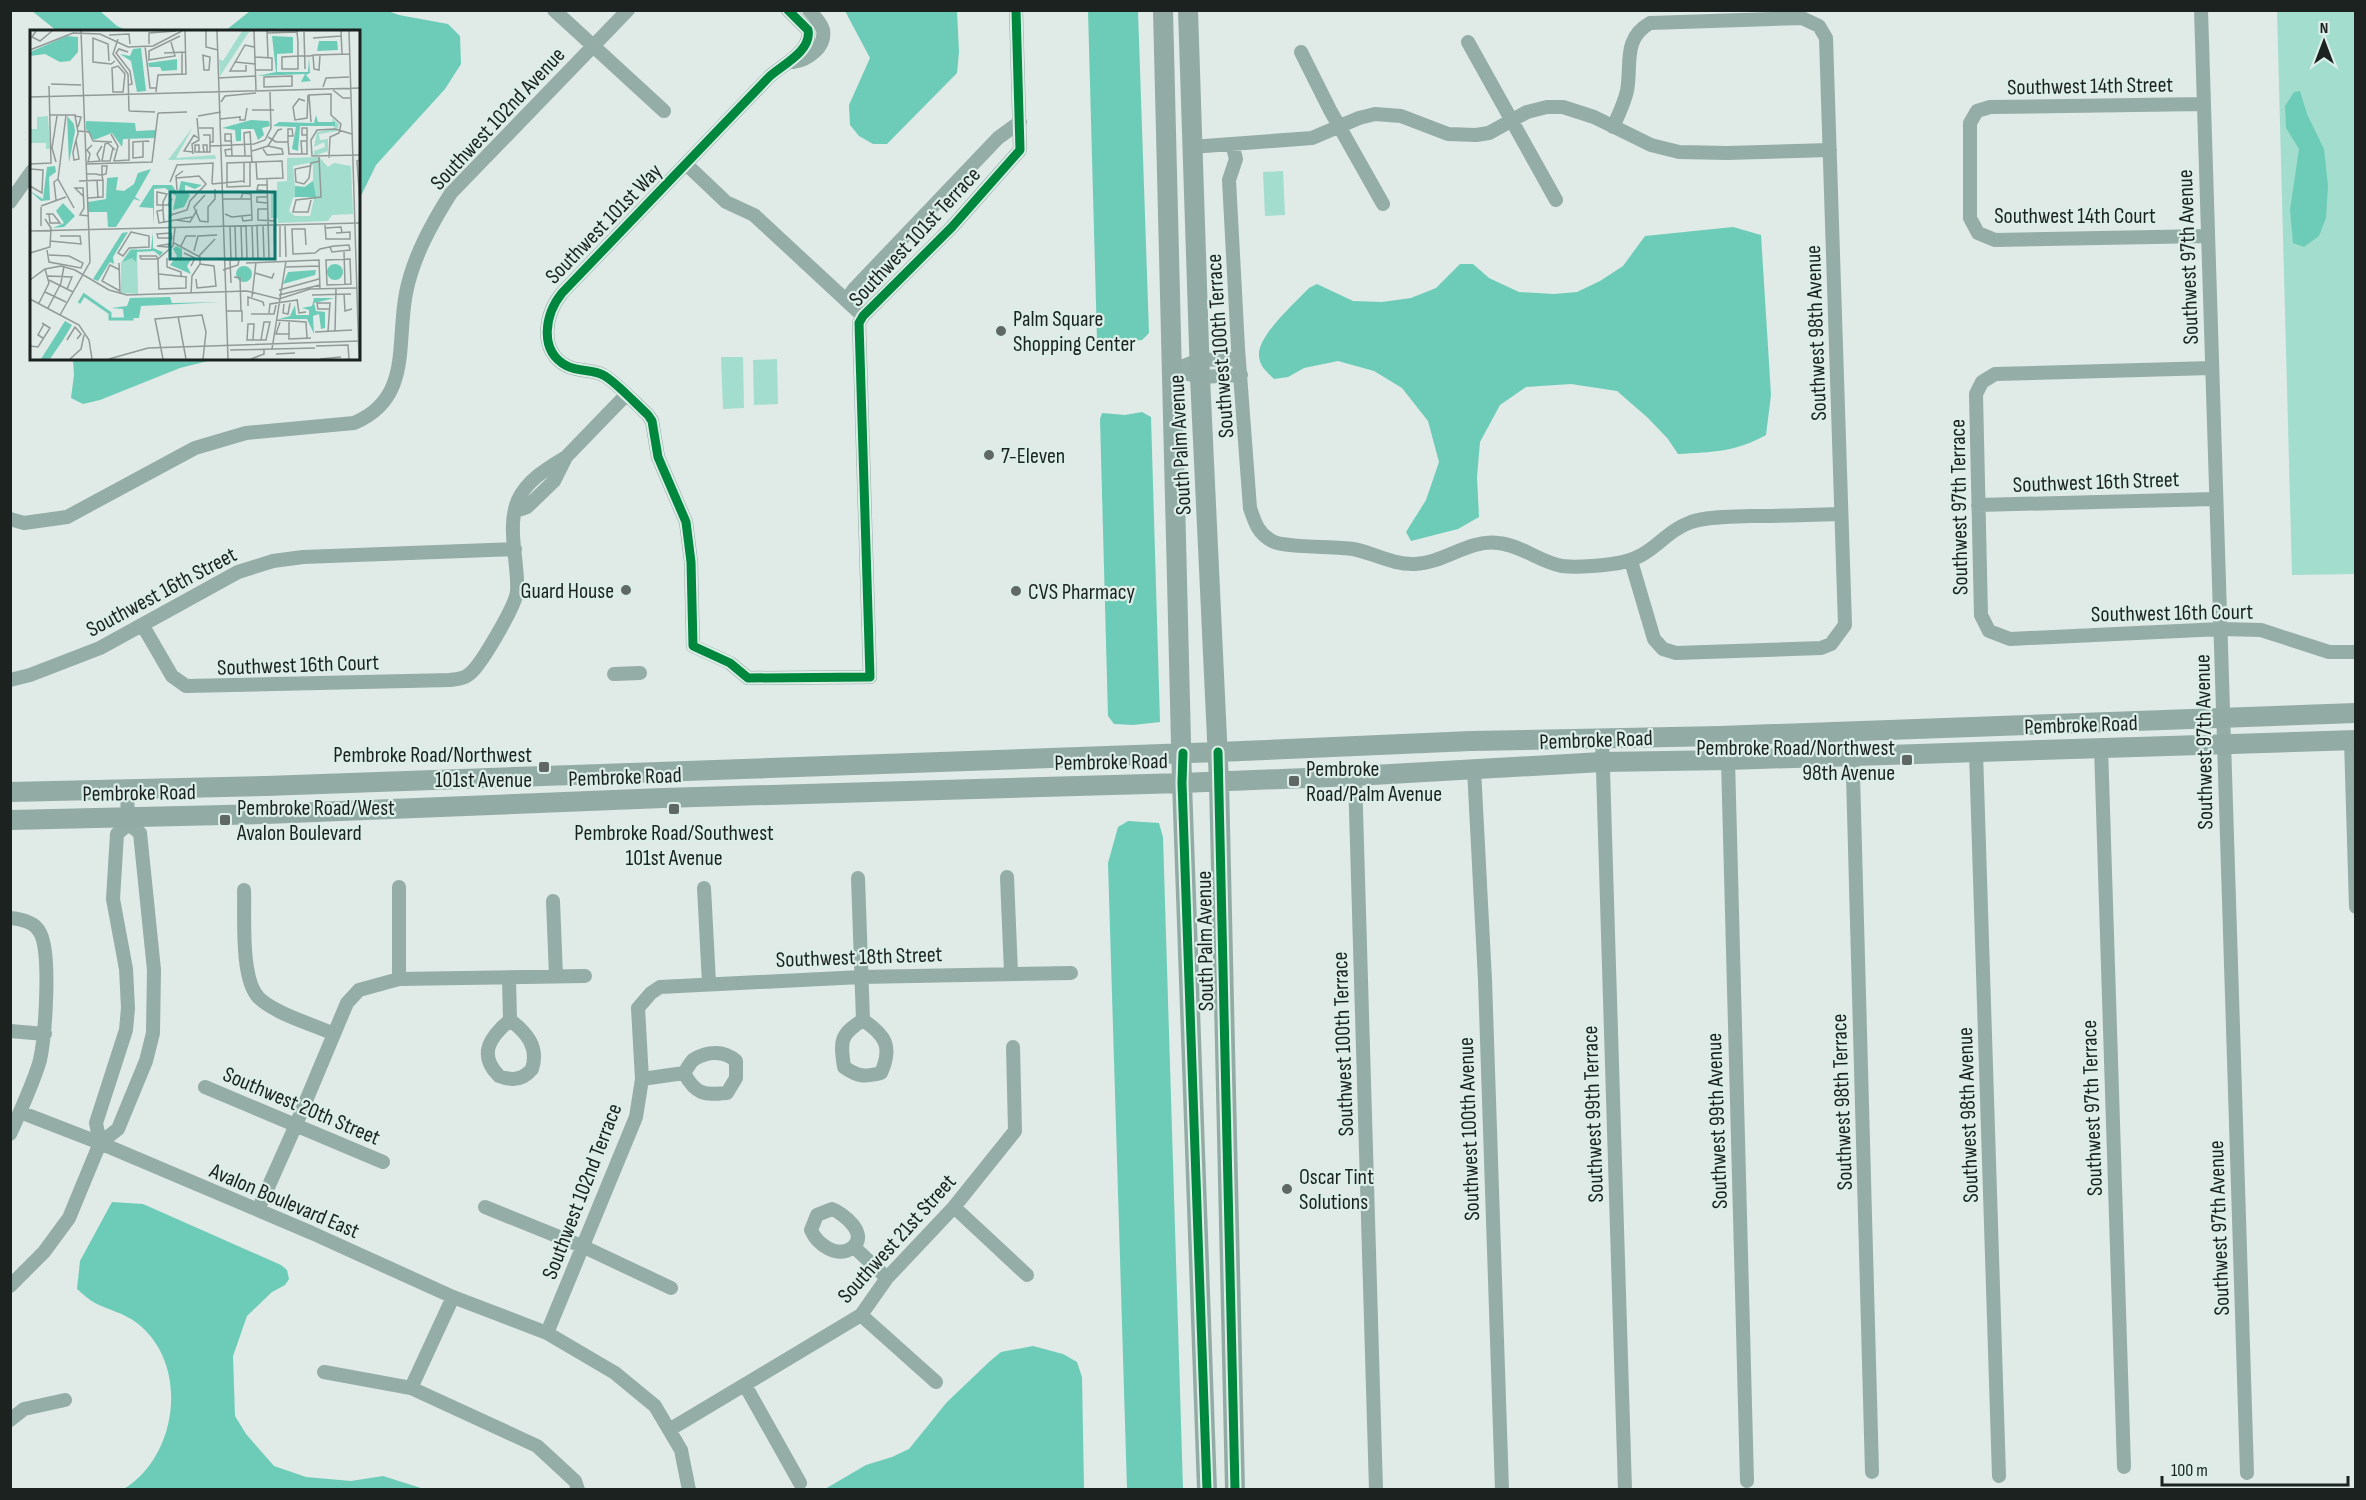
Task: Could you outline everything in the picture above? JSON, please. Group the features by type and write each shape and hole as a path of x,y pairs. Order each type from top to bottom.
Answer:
{"main road":[{"name":"South Palm Avenue","path":"1163,10 1182,783 1207,1490"},
{"name":"South Palm Avenue","path":"1188,10 1199,368 1219,781 1235,1490"},
{"name":"Pembroke Road","path":"10,792 266,786 1602,737 1720,736 2355,713"},
{"name":"Pembroke Road","path":"10,820 128,820 633,800 1182,783 1602,762 2353,740"}],"street":[{"path":"554,10 664,111"},
{"name":"Southwest 102nd Avenue","path":"10,519 24,523 67,518 195,448 246,433 354,423 367,418 383,405 396,381 406,292 433,223 452,193 628,10"},
{"name":"Southwest 101st Way","path":"748,678 730,663 693,646 691,562 686,522 658,457 652,421 601,374 581,371 561,362 548,338 548,314 561,292 769,77 803,49 809,36 808,30 788,10"},
{"name":"Southwest 101st Way","path":"788,62 797,62 814,52 823,38 823,29 809,10"},
{"name":"Southwest 101st Terrace","path":"748,678 870,677 859,323 863,316 952,227 1020,150 1017,10"},
{"name":"Southwest 97th Avenue","path":"2201,10 2247,1473"},
{"name":"Southwest 98th Avenue","path":"1613,127 1627,91 1631,43 1641,28 1650,23 1802,18 1819,26 1827,44 1845,625 1831,644 1821,648 1676,652 1663,649 1654,639 1630,561"},
{"path":"1468,42 1556,200"},
{"path":"1300,52 1383,204"},
{"name":"Southwest 14th Street","path":"1978,233 1970,218 1970,123 1977,111 1990,107 2204,104"},
{"path":"1191,147 1312,138 1375,114 1401,116 1448,134 1476,135 1489,133 1537,109 1563,107 1594,117 1651,145 1679,153 1830,150"},
{"name":"Southwest 101st Terrace","path":"863,316 846,300 854,289 998,138 1020,122"},
{"name":"Southwest 100th Terrace","path":"1232,144 1236,159 1229,180 1239,359 1250,508 1256,527 1270,540 1285,545 1356,549 1389,561 1408,564 1430,562 1471,546 1497,543 1511,545 1563,566 1590,566 1630,561"},
{"path":"686,164 726,202 754,215 846,300"},
{"path":"10,202 30,174"},
{"name":"Southwest 14th Court","path":"1978,233 1995,240 2208,236"},
{"path":"1173,370 1199,368 1239,359"},
{"path":"1199,368 1241,375"},
{"name":"Southwest 97th Terrace","path":"1989,631 1981,615 1978,505 1976,394 1983,382 1995,374 2212,368"},
{"path":"515,549 515,511 518,499 544,470 566,457 626,395"},
{"name":"Southwest 16th Street","path":"1978,505 2215,499"},
{"path":"1630,561 1653,549 1680,528 1692,522 1724,517 1841,514"},
{"name":"Southwest 16th Street","path":"10,680 75,659 100,648 238,572 273,561 303,556 515,549"},
{"name":"Southwest 16th Court","path":"143,626 172,676 186,686 450,680 468,675 480,662 514,605 517,592 515,549"},
{"name":"Southwest 16th Court","path":"1989,631 2010,639 2221,629 2261,630 2329,652 2355,652"},
{"path":"614,674 640,673"},
{"name":"Southwest 98th Terrace","path":"1849,730 1872,1472"},
{"name":"Southwest 99th Terrace","path":"1602,737 1625,1490"},
{"path":"2353,740 2355,907"},
{"name":"Southwest 97th Terrace","path":"2101,747 2124,1467"},
{"name":"Southwest 98th Avenue","path":"1976,752 1999,1476"},
{"name":"Southwest 99th Avenue","path":"1728,760 1747,1481"},
{"name":"Southwest 100th Avenue","path":"1473,768 1485,970 1502,1490"},
{"path":"631,773 633,800"},
{"name":"Southwest 100th Terrace","path":"1355,776 1376,1490"},
{"path":"100,1143 96,1123 126,1030 126,969 113,899 117,834 128,820 127,788"},
{"path":"10,1286 44,1252 69,1218 100,1143 118,1129 146,1061 153,1033 154,970 140,833 128,820"},
{"path":"1007,877 1011,973"},
{"path":"858,878 862,1020"},
{"path":"399,887 399,979"},
{"path":"704,888 709,983"},
{"path":"244,890 248,980 258,997 275,1008 333,1034"},
{"path":"553,901 556,976"},
{"path":"10,918 21,919 38,929 45,943 45,1034 39,1062 10,1134"},
{"name":"Southwest 18th Street","path":"651,993 660,987 709,983 861,977 1071,973"},
{"path":"258,1210 347,1003 359,990 399,979 585,976"},
{"path":"509,978 510,1020"},
{"name":"Southwest 102nd Terrace","path":"547,1333 636,1117 642,1079 638,1008 651,993"},
{"path":"127,1015 153,1017"},
{"path":"10,1031 45,1034"},
{"name":"Southwest 21st Street","path":"669,1430 861,1315 887,1278 954,1207 1015,1131 1013,1047"},
{"path":"642,1079 684,1073"},
{"name":"Southwest 20th Street","path":"205,1087 295,1127 383,1162"},
{"name":"Avalon Boulevard East","path":"20,1112 258,1210 453,1297"},
{"path":"485,1207 584,1246 671,1288"},
{"path":"954,1207 1027,1275"},
{"path":"854,1247 887,1278"},
{"path":"411,1388 453,1297 547,1333 615,1373 655,1406 681,1450 689,1490"},
{"path":"861,1315 936,1382"},
{"path":"324,1372 411,1388 537,1446 575,1481 578,1490"},
{"path":"745,1385 800,1483"},
{"path":"10,1420 24,1409 65,1400"}],"shaded area":[{"path":"32,11 100,11 117,26 126,30 56,30"},
{"path":"250,11 388,11 448,24 460,36 461,64 445,89 376,165 360,198 360,30 226,30"},
{"path":"845,11 957,11 959,52 957,73 887,144 873,144 859,136 850,125 849,105 870,58"},
{"path":"1088,11 1138,11 1149,333 1142,340 1101,344 1097,340"},
{"path":"2277,11 2355,11 2355,574 2292,575"},
{"path":"2300,91 2307,114 2324,149 2328,186 2326,218 2319,236 2304,247 2293,243 2290,210 2299,149 2286,128 2285,106 2294,92"},
{"path":"1283,171 1285,215 1265,216 1263,172"},
{"path":"1733,227 1761,235 1771,395 1766,435 1734,448 1678,454 1668,439 1648,418 1617,391 1571,384 1526,387 1500,405 1480,442 1477,477 1479,517 1458,529 1411,541 1406,532 1426,500 1439,462 1428,421 1402,388 1374,371 1338,361 1304,368 1288,377 1274,379 1264,369 1260,360 1260,348 1270,330 1309,288 1317,284 1353,301 1382,302 1411,298 1436,288 1460,264 1473,264 1489,278 1519,292 1554,294 1577,292 1623,266 1645,236"},
{"path":"721,357 743,357 744,408 723,409"},
{"path":"777,359 778,404 754,405 753,360"},
{"path":"73,360 212,360 180,368 100,400 83,404 71,398"},
{"path":"1142,412 1151,417 1160,722 1133,725 1114,724 1108,716 1100,419 1102,413 1125,415"},
{"path":"1128,821 1159,823 1163,837 1183,1489 1127,1489 1108,863 1118,827"},
{"path":"112,1202 143,1204 281,1265 287,1270 289,1279 285,1285 272,1292 247,1316 233,1356 235,1416 246,1434 274,1466 306,1477 351,1481 383,1476 424,1489 124,1489 142,1474 156,1455 166,1433 171,1409 170,1385 165,1362 154,1341 137,1323 93,1302 77,1289 80,1261"},
{"path":"1033,1346 1063,1354 1077,1362 1082,1377 1084,1489 825,1489 866,1465 909,1449 947,1402 1001,1352"}],"cycle path":[{"path":"788,10 808,30 808,38 801,51 769,77 562,293 548,321 547,332 548,342 558,359 572,368 594,372 608,378 652,421 658,457 686,522 691,562 693,646 730,663 748,678 870,677 859,323 863,316 952,227 1020,150 1016,10"},
{"path":"1218,752 1235,1490"},
{"path":"1183,753 1182,783 1207,1490"}],"place":[{"name":"Palm Square Shopping Center","path":"1001,331"},
{"name":"7-Eleven","path":"989,455"},
{"name":"Guard House","path":"626,590"},
{"name":"CVS Pharmacy","path":"1016,591"},
{"name":"Pembroke Road/Northwest 98th Avenue","path":"1907,760"},
{"name":"Pembroke Road/Northwest 101st Avenue","path":"544,767"},
{"name":"Pembroke Road/Palm Avenue","path":"1294,781"},
{"name":"Pembroke Road/Southwest 101st Avenue","path":"674,809"},
{"name":"Pembroke Road/West Avalon Boulevard","path":"225,820"},
{"name":"Oscar Tint Solutions","path":"1287,1189"}]}
